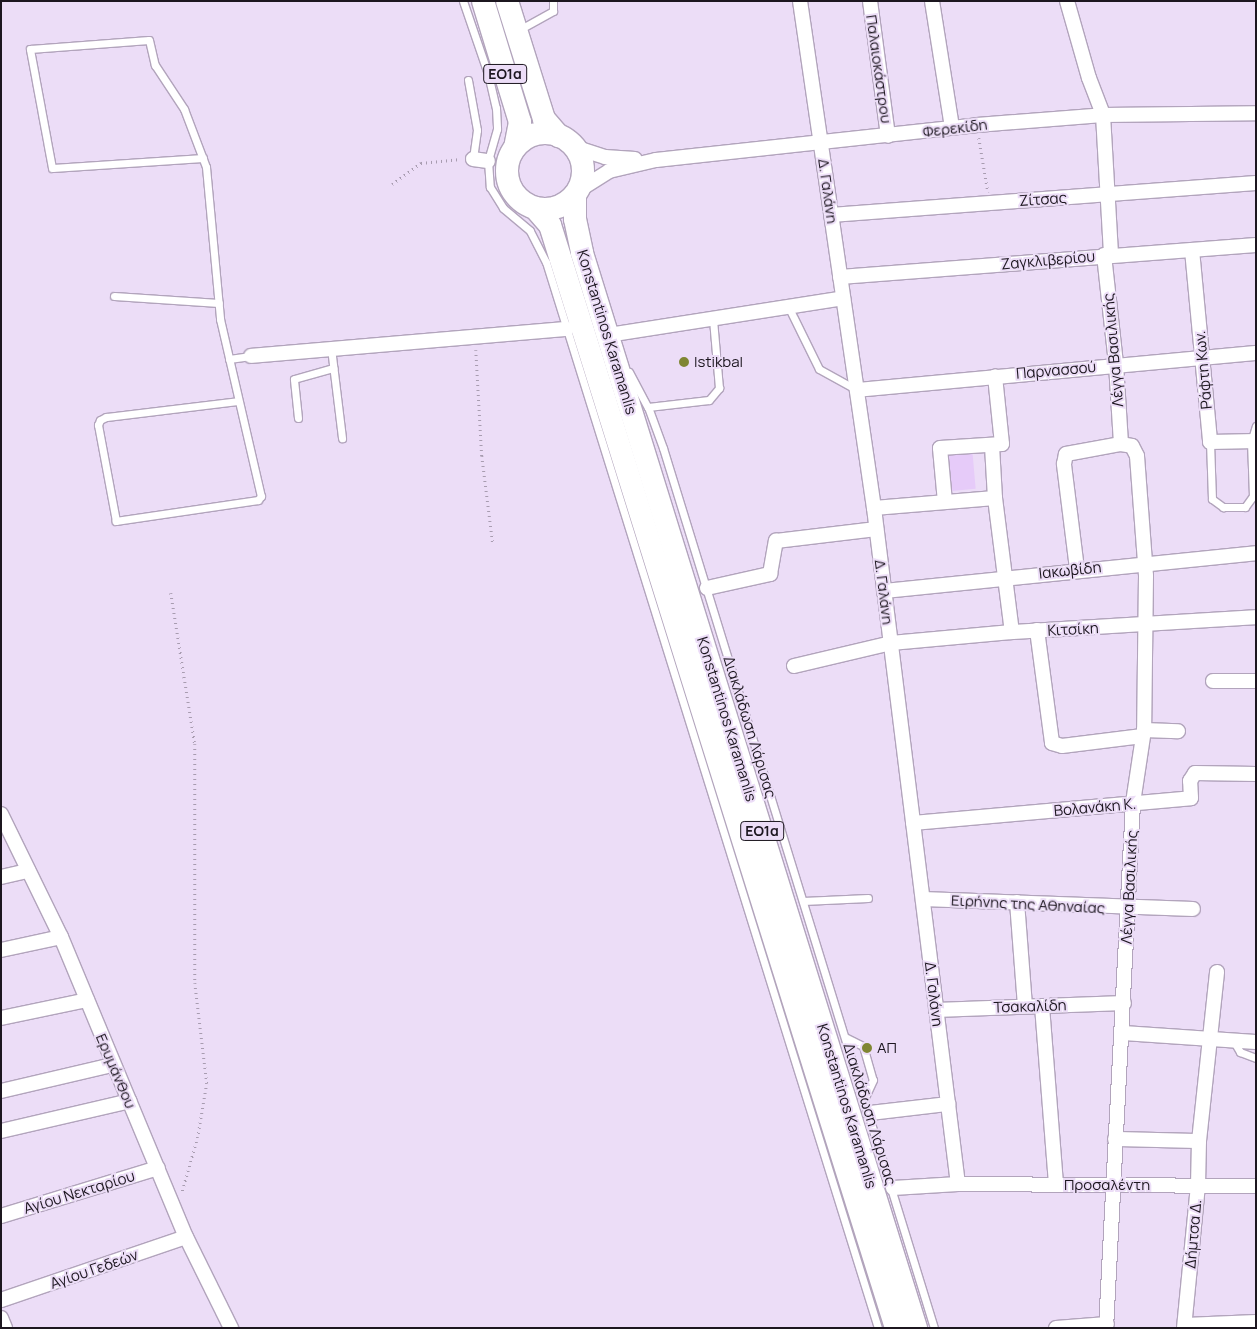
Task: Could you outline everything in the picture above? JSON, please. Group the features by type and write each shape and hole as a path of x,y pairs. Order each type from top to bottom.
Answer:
{"main road":[{"name":"ΕΟ1α","path":"483,1 520,122 515,147 506,168 508,182 520,200 535,208"},
{"name":"ΕΟ1α","path":"507,1 544,119 567,141 583,164 577,192"},
{"path":"515,147 532,135 567,141"},
{"path":"535,208 554,209 577,192"},
{"name":"Κonstantinos Karamanlis","path":"577,192 577,233 916,1328"},
{"name":"Κonstantinos Karamanlis","path":"535,208 550,224 896,1328"}],"street":[{"name":"Δ. Γαλάνη","path":"800,1 874,508 958,1184"},
{"name":"Παλαιοκάστρου","path":"870,1 888,136"},
{"path":"932,1 952,127"},
{"name":"Λέγγα Βασιλικής","path":"1067,1 1089,78 1103,115 1110,194 1107,255 1116,364 1145,562 1146,625 1143,733 1133,804 1123,1033 1115,1139 1106,1326"},
{"name":"Φερεκίδη","path":"577,192 604,173 656,160 821,144 952,127 1103,115 1256,113"},
{"name":"Φερεκίδη","path":"567,141 605,157 656,160"},
{"path":"473,159 488,161"},
{"name":"Ζίτσας","path":"831,215 1256,183"},
{"name":"Ζαγκλιβερίου","path":"840,277 1256,245"},
{"name":"Ράφτη Κων.","path":"1192,250 1210,442"},
{"path":"608,335 843,298"},
{"path":"251,356 567,329"},
{"name":"Παρνασσού","path":"857,390 1256,352"},
{"path":"945,502 940,448 1002,444 995,376"},
{"path":"1210,442 1253,441"},
{"path":"992,446 995,498 1012,632"},
{"path":"1077,569 1065,456 1073,450 1127,446"},
{"path":"874,508 995,498"},
{"path":"707,588 770,574 776,541 876,529"},
{"name":"Ιακωβίδη","path":"884,591 1145,562 1256,553"},
{"name":"Κιτσίκη","path":"794,666 891,643 1037,630 1256,617"},
{"path":"1037,630 1052,743 1062,746 1143,733 1178,731"},
{"path":"1213,681 1256,681"},
{"name":"Βολανάκη Κ.","path":"913,823 1192,798 1190,781 1195,773 1256,774"},
{"name":"Ερυμάνθου","path":"1,814 61,938 112,1066 130,1101 176,1208 186,1237 226,1327"},
{"path":"1,877 28,872"},
{"name":"Ειρήνης της Αθηναίας","path":"922,899 1017,902 1128,909 1193,909"},
{"path":"1017,902 1025,1006"},
{"path":"1,950 61,938"},
{"name":"Δήμτσα Δ.","path":"1185,1326 1198,1185 1199,1141 1217,972"},
{"path":"1,1018 87,1000"},
{"name":"Τσακαλίδη","path":"936,1010 1124,1003"},
{"path":"1042,1006 1056,1184"},
{"path":"1123,1033 1256,1042"},
{"path":"1,1091 112,1066"},
{"path":"1,1131 130,1101"},
{"path":"870,1112 948,1104"},
{"path":"1115,1139 1199,1141"},
{"name":"Αγίου Νεκταρίου","path":"1,1216 158,1168"},
{"name":"Προσαλέντη","path":"892,1188 958,1184 1256,1186"},
{"name":"Αγίου Γεδεών","path":"1,1300 186,1237"},
{"path":"1,1318 5,1328"},
{"path":"1185,1326 1256,1322"},
{"path":"1056,1328 1106,1326"}],"lane":[{"path":"463,1 488,74 496,108 497,129 488,161 490,186 496,199 530,231 542,250 878,1328"},
{"path":"526,26 553,11 554,1"},
{"path":"524,18 529,35"},
{"path":"203,158 52,168 30,49 149,40 155,65 184,109 203,158 206,167 219,302 238,401 261,493 260,499 116,521 98,425 100,420 106,417 238,401"},
{"path":"468,80 477,130 473,159"},
{"path":"542,81 548,106 544,119"},
{"path":"114,296 219,302"},
{"path":"788,306 815,363 827,376 857,390"},
{"path":"648,407 709,400 719,388 713,319"},
{"name":"Διακλάδωση Λάρισας","path":"608,335 648,407 707,588 870,1112 934,1328"},
{"path":"332,348 342,438"},
{"path":"229,358 251,356"},
{"path":"298,418 294,378 333,368"},
{"path":"1253,441 1256,426"},
{"name":"Ράφτη Κων.","path":"1210,442 1211,491 1216,504 1223,508 1244,507 1253,496 1253,441"},
{"path":"803,901 868,898"},
{"path":"847,1038 863,1046 873,1080 865,1097"},
{"path":"1233,1040 1240,1052 1256,1058"}],"path":[{"path":"977,125 990,203"},
{"path":"392,184 421,163 473,159"},
{"path":"475,336 482,456 493,544"},
{"path":"171,593 195,744 195,983 207,1084 198,1136 176,1208"}],"shaded area":[{"path":"972,447 976,489 938,492 934,450"}],"place":[{"name":"Istikbal","path":"684,362"},
{"name":"ΑΠ","path":"867,1048"}]}
